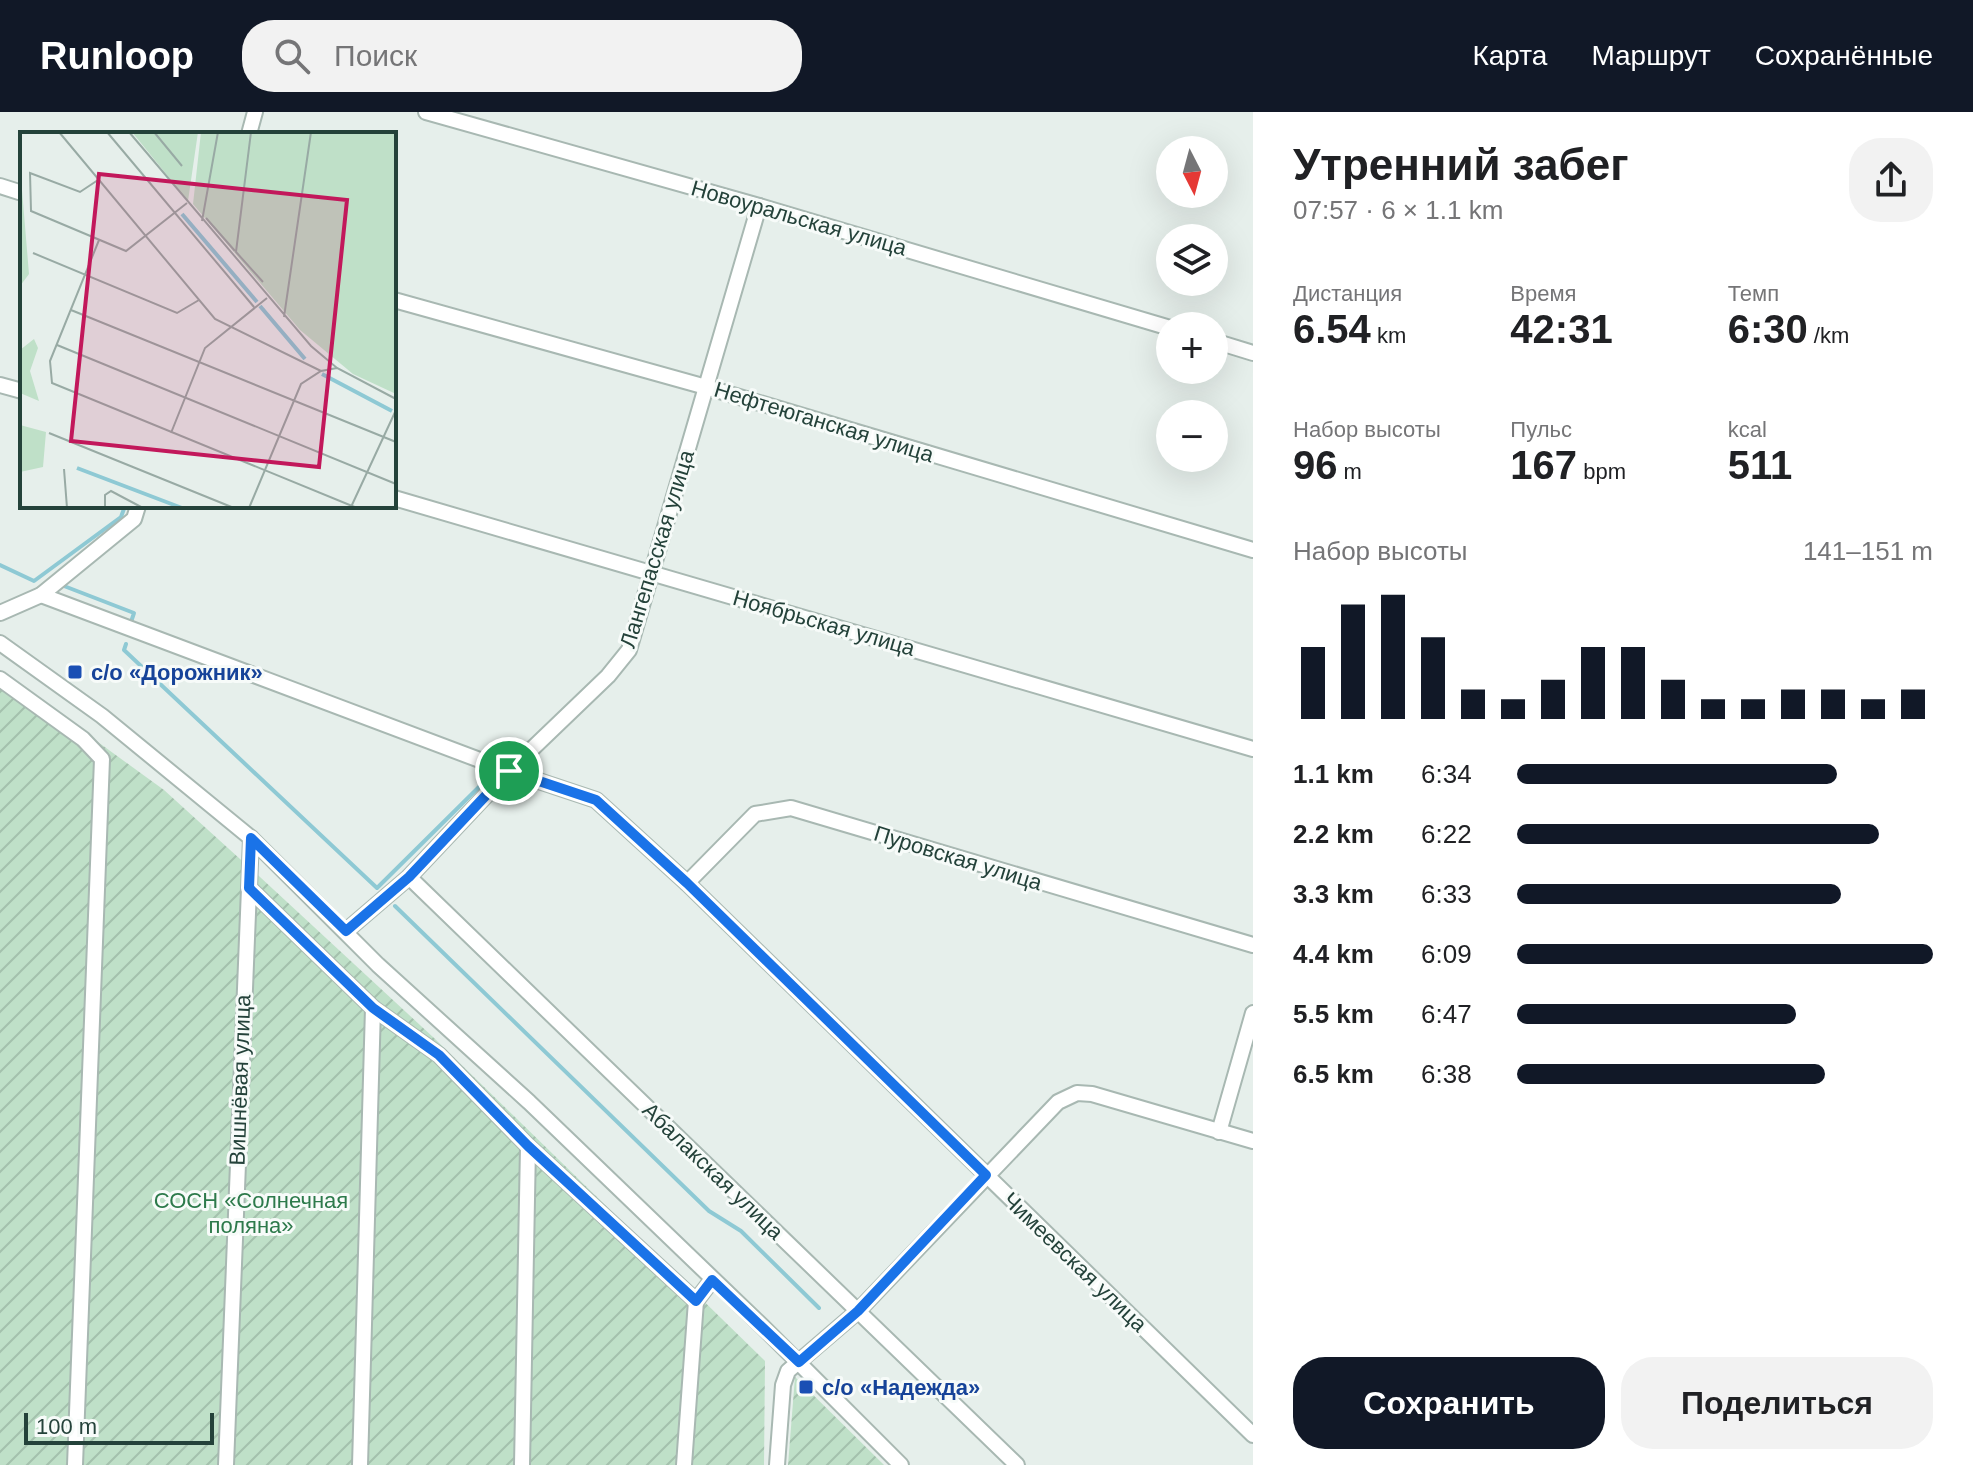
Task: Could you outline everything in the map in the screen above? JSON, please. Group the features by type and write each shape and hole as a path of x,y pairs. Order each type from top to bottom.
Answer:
{"street":[{"path":"250,132 255,112"},
{"name":"Новоуральская улица","path":"426,112 759,206 1156,324"},
{"path":"0,186 20,192"},
{"name":"Лангепасская улица","path":"346,931 409,877 509,771 608,676 629,650 759,206"},
{"name":"Нефтеюганская улица","path":"396,301 706,387 1253,550"},
{"path":"1228,345 1253,353"},
{"path":"0,385 20,390"},
{"name":"Ноябрьская улица","path":"396,499 1253,749"},
{"path":"0,613 41,595 134,519 137,508"},
{"name":"Чимеевская улица","path":"41,595 509,771 596,800 687,883 1253,1435"},
{"path":"0,643 102,716 251,838 378,965 529,1102 799,1362 901,1465"},
{"path":"0,679 83,739 102,759 75,1465"},
{"name":"Пуровская улица","path":"687,883 755,814 791,808 1253,945"},
{"name":"Вишнёвая улица","path":"226,1465 251,838"},
{"name":"Абалакская улица","path":"409,877 1017,1465"},
{"path":"249,888 373,1008 439,1055 528,1146 696,1301"},
{"path":"360,1465 373,1008"},
{"path":"1219,1132 1253,1013"},
{"path":"777,1465 783,1385 788,1371 858,1311 1049,1109 1066,1097 1077,1093 1092,1094 1253,1141"},
{"path":"522,1465 528,1146"},
{"path":"684,1465 696,1301 712,1280"}],"green space":[{"name":"СОСН «Солнечная поляна»","path":"0,671 164,790 434,1038 765,1361 764,1465 0,1465"},
{"path":"795,1377 884,1465 788,1465"}],"waterway":[{"path":"0,565 34,581 121,517 124,508"},
{"path":"64,586 134,613 131,622"},
{"path":"126,644 124,650 377,888 484,782"},
{"path":"395,906 709,1211 741,1231 819,1308"}],"place":[{"name":"с/о «Дорожник»","path":"75,672"},
{"name":"с/о «Надежда»","path":"806,1387"}],"route":[{"path":"509,771 596,800 687,883 986,1175 858,1311 799,1362 712,1280 696,1301 528,1146 439,1055 373,1008 249,888 251,838 346,931 409,877 509,771"}]}
